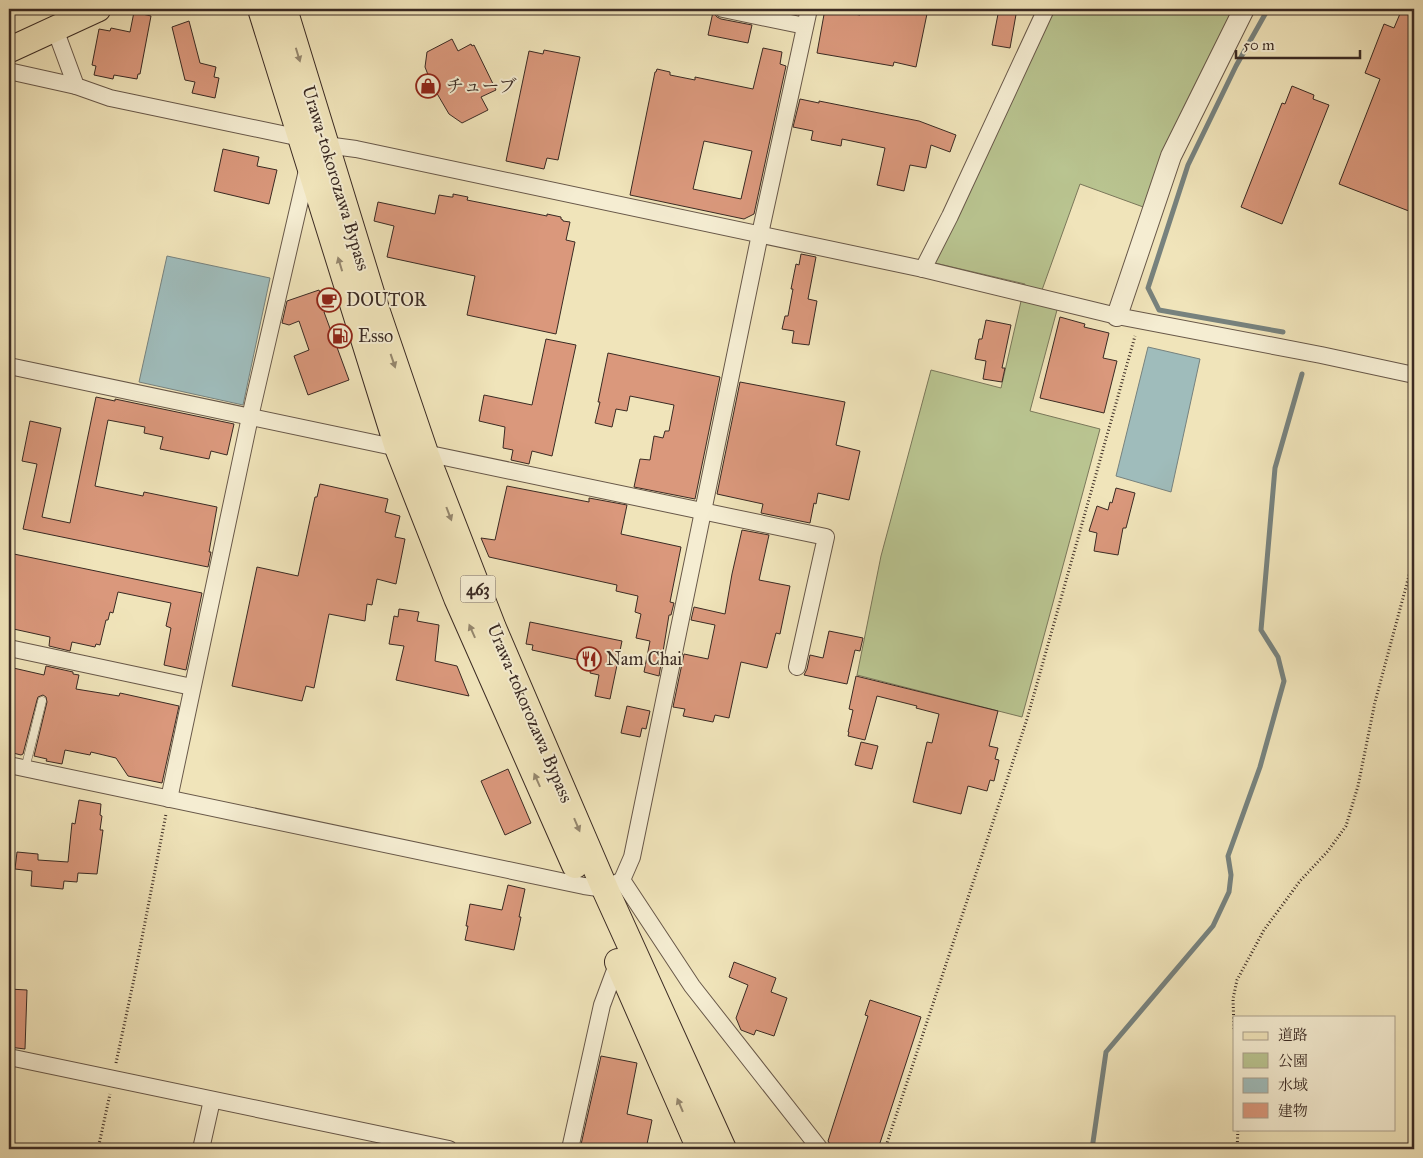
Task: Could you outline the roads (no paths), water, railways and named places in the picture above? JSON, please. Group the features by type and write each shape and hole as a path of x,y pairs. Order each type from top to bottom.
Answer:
{"highway":[{"name":"Urawa-tokorozawa Bypass","path":"261,9 312,149 377,312 425,453 494,628 604,885 723,1149"},
{"name":"Urawa-tokorozawa Bypass","path":"284,9 312,149 398,448 457,598 604,885 618,962 700,1149"}],"main road":[{"path":"9,50 98,9"}],"street":[{"path":"723,9 805,26"},
{"path":"604,885 632,857 702,511 809,9"},
{"path":"923,269 950,216 1046,9"},
{"path":"1117,316 1171,156 1244,9"},
{"path":"54,29 76,86"},
{"path":"9,73 13,72 76,86 110,98 312,149 356,149 923,269 1139,321 1414,374"},
{"path":"169,799 250,417 312,149"},
{"path":"9,366 398,448"},
{"path":"425,453 826,537 797,667"},
{"path":"9,648 192,687"},
{"path":"17,767 604,885 692,986 820,1149"},
{"path":"570,1149 602,1005 618,962"},
{"path":"9,1057 449,1149"},
{"path":"201,1149 212,1100"}],"lane":[{"path":"17,767 42,701"}],"water":[{"path":"167,256 270,278 243,405 139,382"},
{"path":"1148,347 1200,359 1171,492 1116,476"}],"waterway":[{"path":"1268,9 1236,66 1188,165 1148,288 1159,310 1283,332"},
{"path":"1092,1149 1106,1052 1213,926 1229,892 1231,875 1228,856 1260,767 1284,681 1278,657 1261,630 1275,468 1302,374"}],"place":[{"name":"チューブ","path":"428,86"},
{"name":"DOUTOR","path":"329,300"},
{"name":"Esso","path":"340,336"},
{"name":"Nam Chai","path":"589,659"}]}
